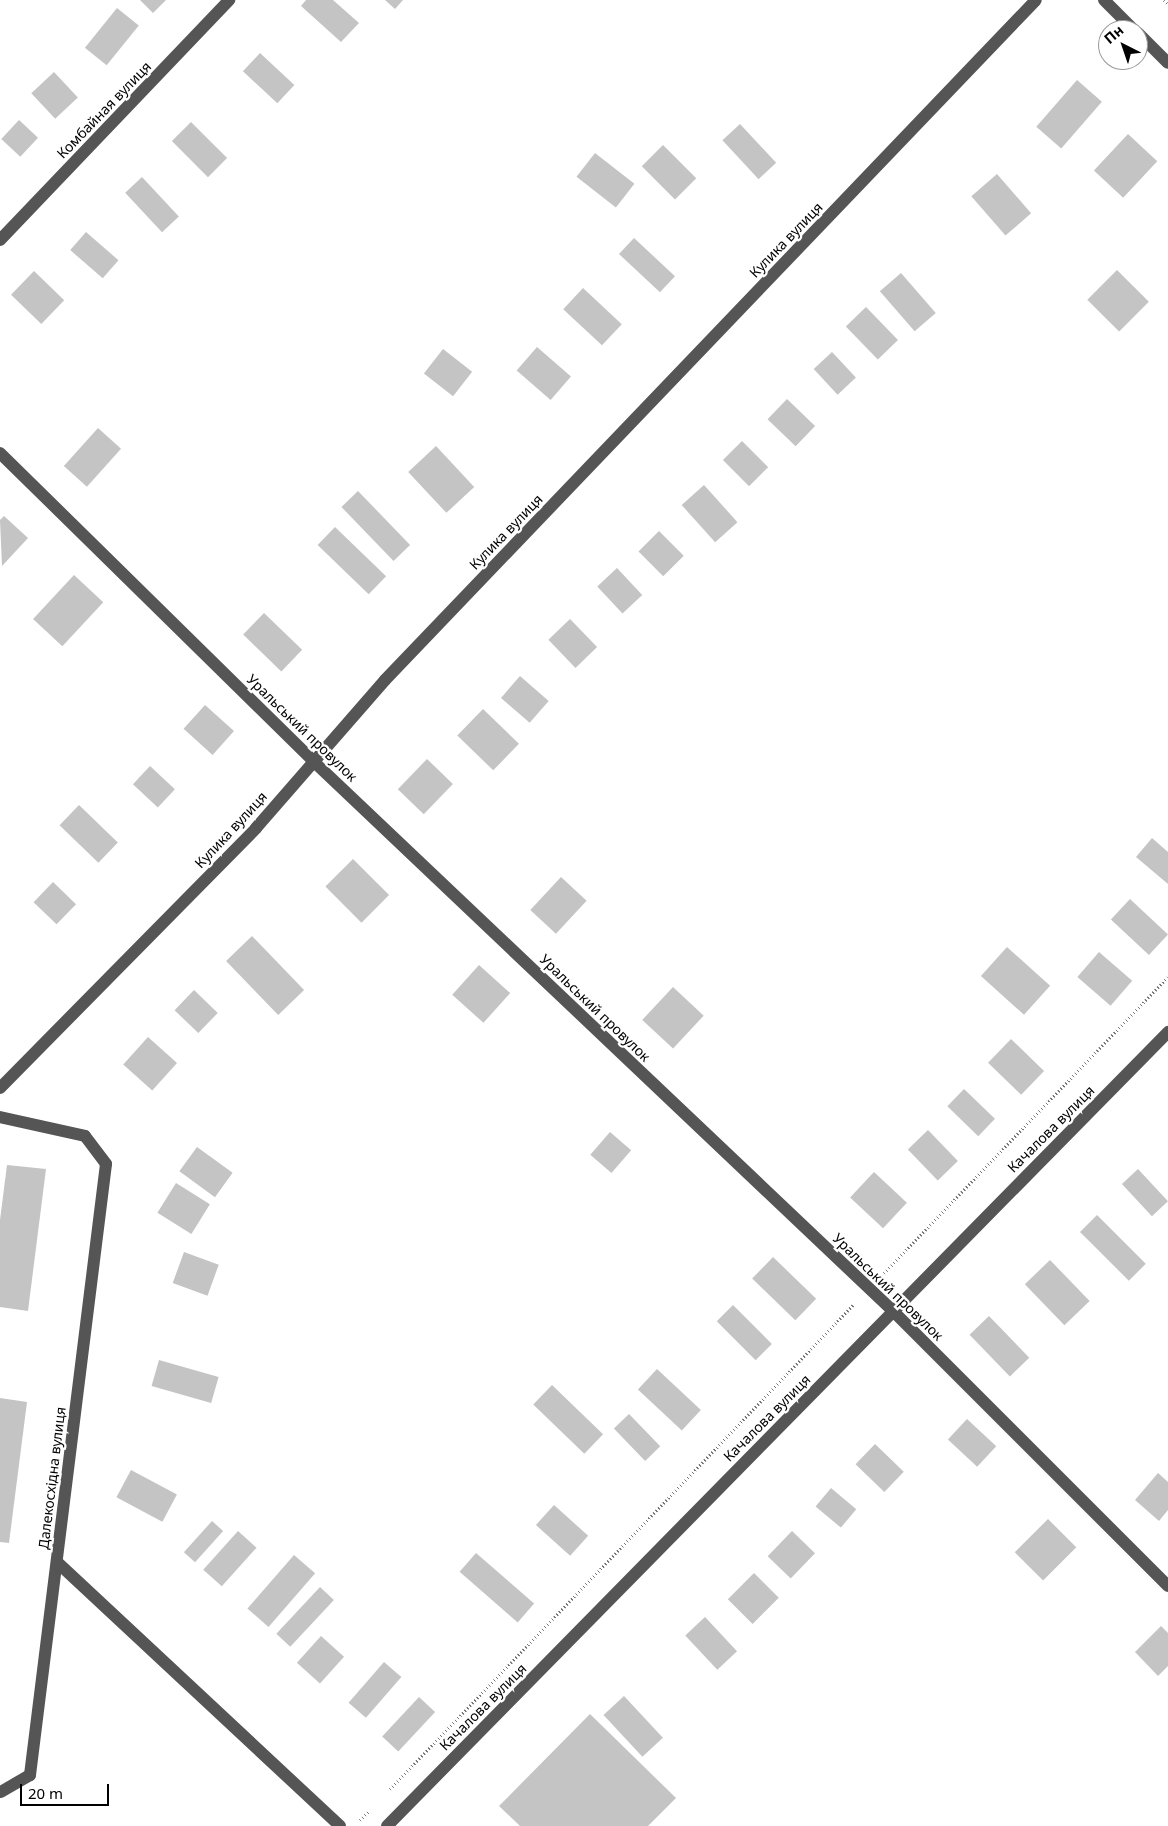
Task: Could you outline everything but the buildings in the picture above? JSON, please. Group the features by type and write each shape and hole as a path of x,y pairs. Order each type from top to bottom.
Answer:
{"street":[{"name":"Комбайная вулиця","path":"0,240 230,0"},
{"name":"Кулика вулиця","path":"0,1088 256,828 312,760 1036,0"},
{"path":"1104,0 1124,20"},
{"path":"1148,44 1168,63"},
{"name":"Уральський провулок","path":"0,453 312,760 893,1311 1168,1586"},
{"name":"Качалова вулиця","path":"387,1826 1168,1032"},
{"name":"Далекосхідна вулиця","path":"0,1117 85,1136 106,1164 56,1562 340,1826"},
{"path":"0,1792 30,1775 56,1562"}],"path":[{"path":"1164,0 1168,4"},
{"path":"382,1797 1168,977"},
{"path":"354,1826 375,1804"}]}
